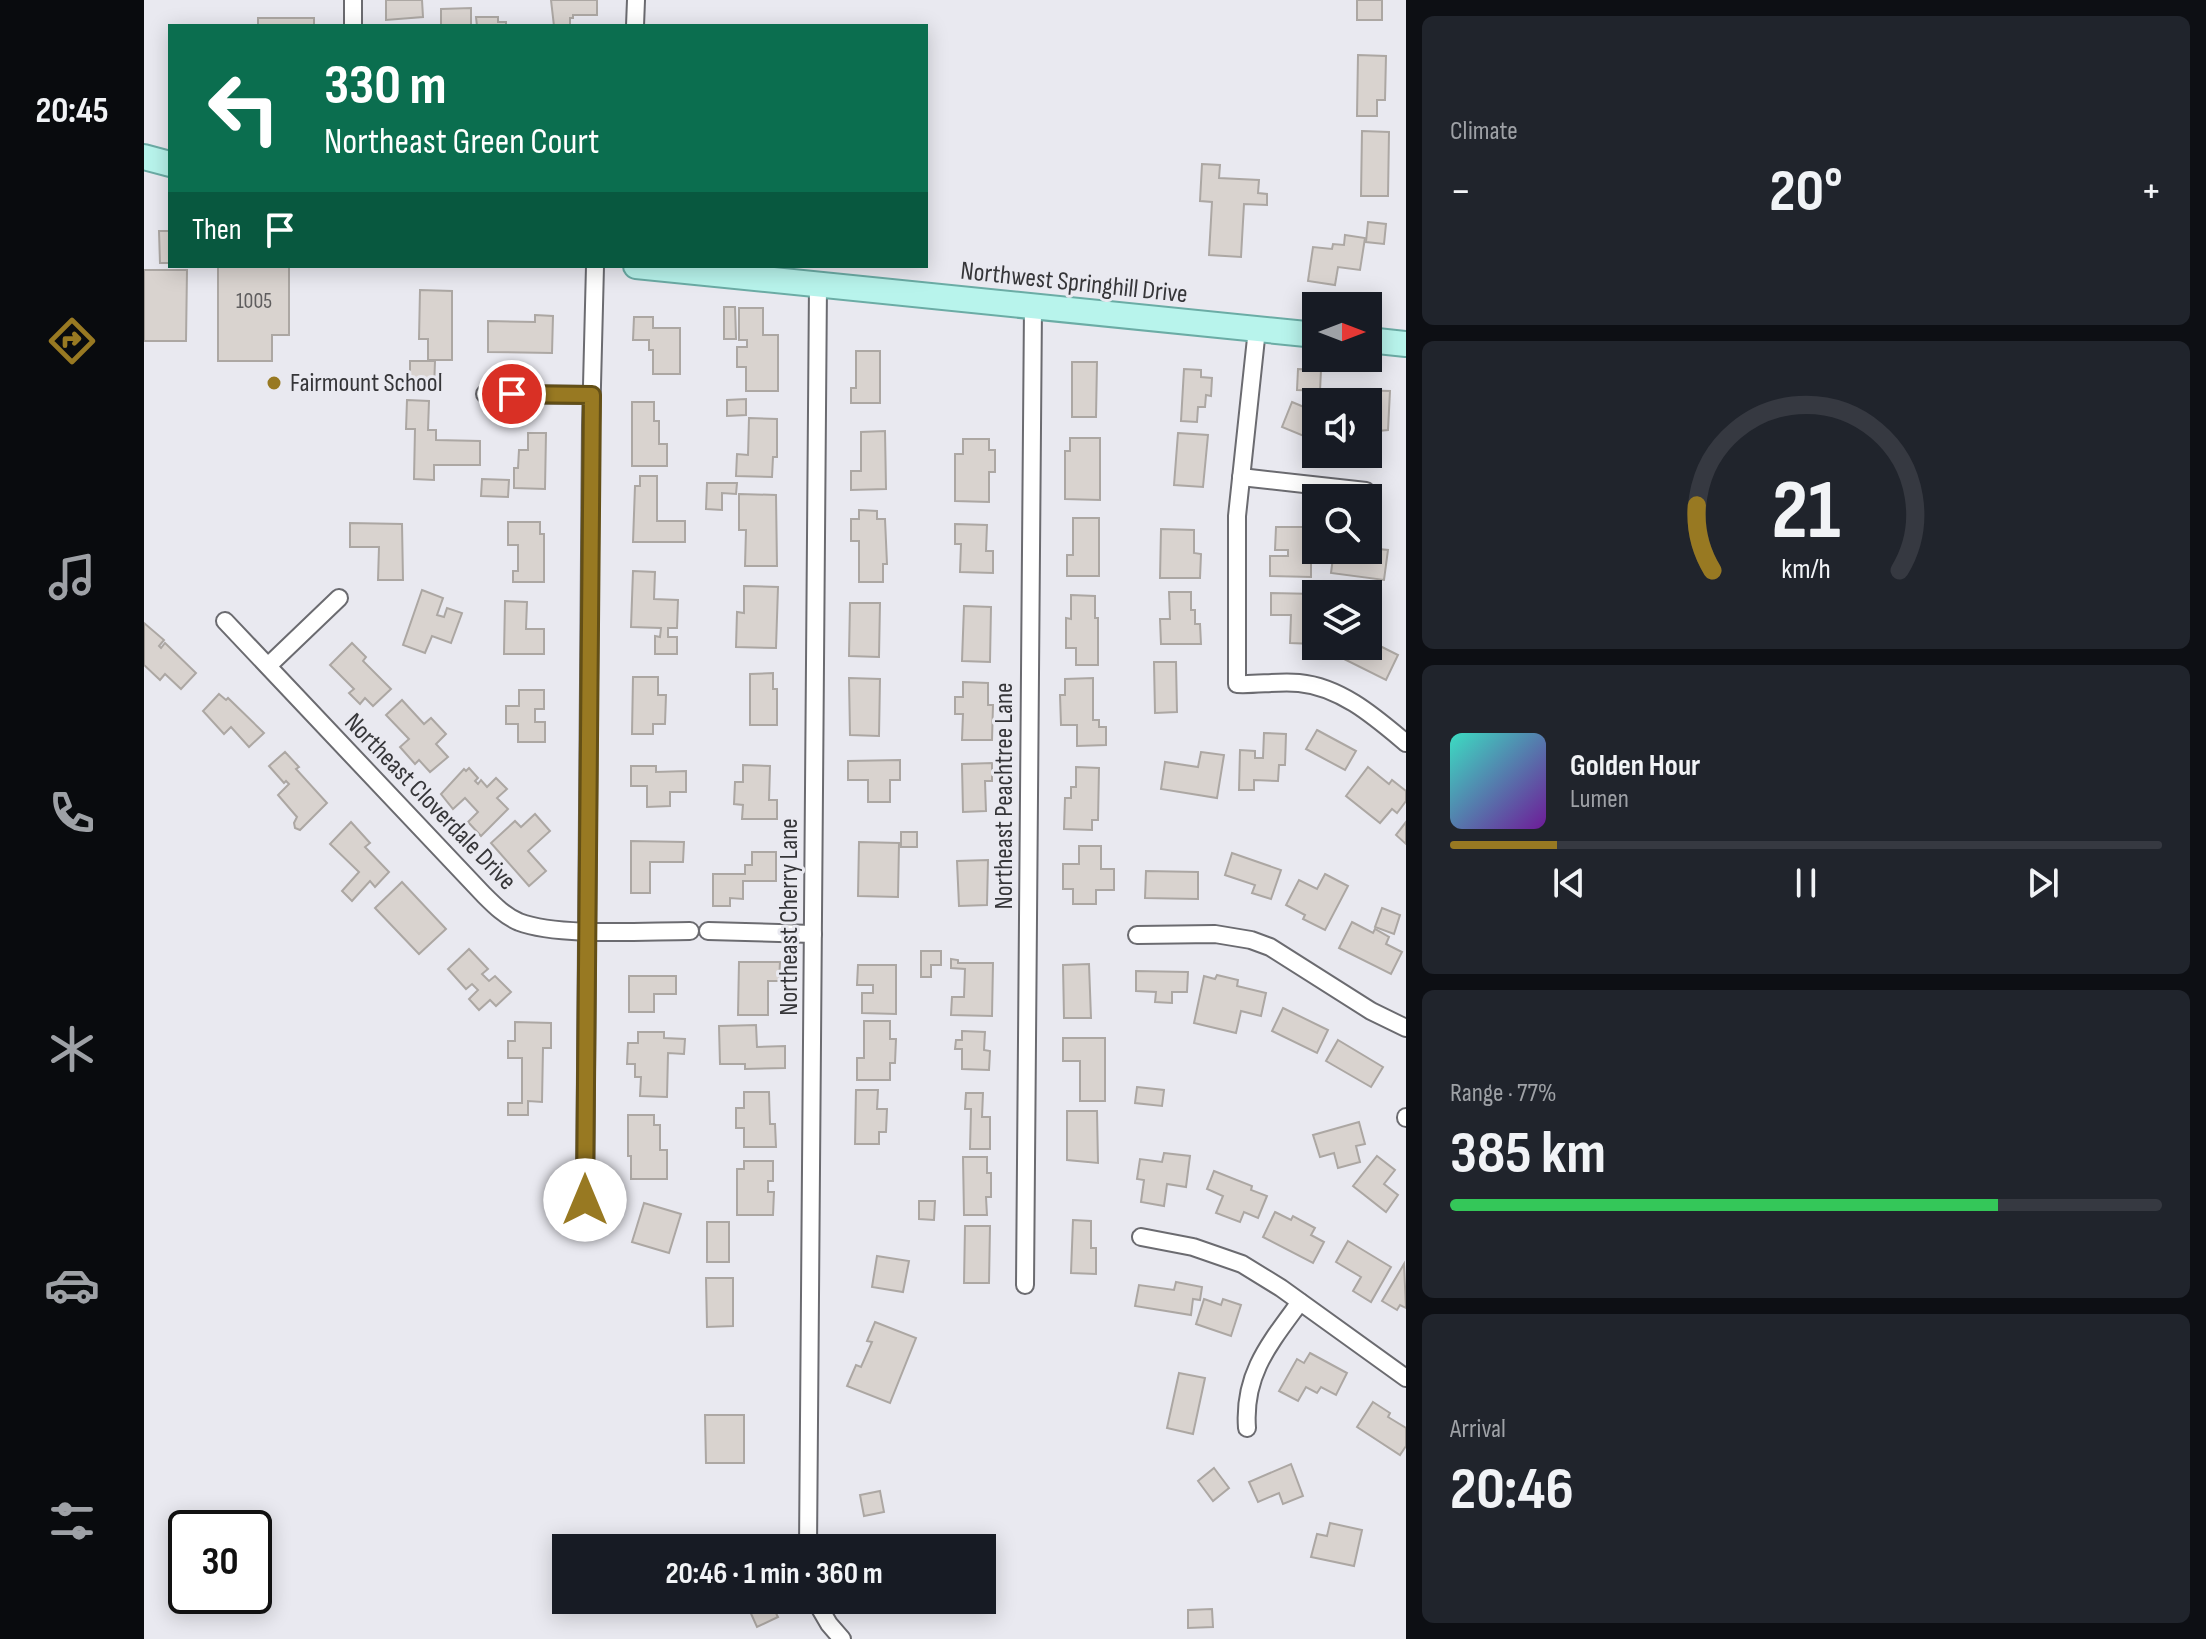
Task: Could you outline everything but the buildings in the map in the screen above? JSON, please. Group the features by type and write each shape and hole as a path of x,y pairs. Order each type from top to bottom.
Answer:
{"main road":[{"path":"144,157 168,163"},
{"name":"Northwest Springhill Drive","path":"656,268 1302,334"},
{"path":"1382,341 1406,344"}],"street":[{"path":"353,0 353,24"},
{"path":"635,24 636,0"},
{"path":"585,1200 595,268"},
{"name":"Northeast Cherry Lane","path":"808,1534 818,284"},
{"name":"Northeast Peachtree Lane","path":"1025,1285 1033,306"},
{"path":"1257,329 1237,516 1237,684 1316,685 1358,705 1406,743"},
{"path":"485,394 592,395"},
{"path":"1241,477 1304,484"},
{"path":"268,666 339,598"},
{"name":"Northeast Cloverdale Drive","path":"225,621 496,907 507,915 529,924 586,930 690,931"},
{"path":"708,931 813,934"},
{"path":"1137,935 1215,934 1251,940 1270,947 1371,1011 1406,1028"},
{"path":"1141,1237 1193,1247 1242,1264 1406,1378"},
{"path":"1247,1428 1245,1407 1255,1370 1300,1302"},
{"path":"823,1614 842,1639"}],"place":[{"name":"Fairmount School","path":"274,383"}],"route":[{"path":"512,394 592,395 585,1200"}]}
